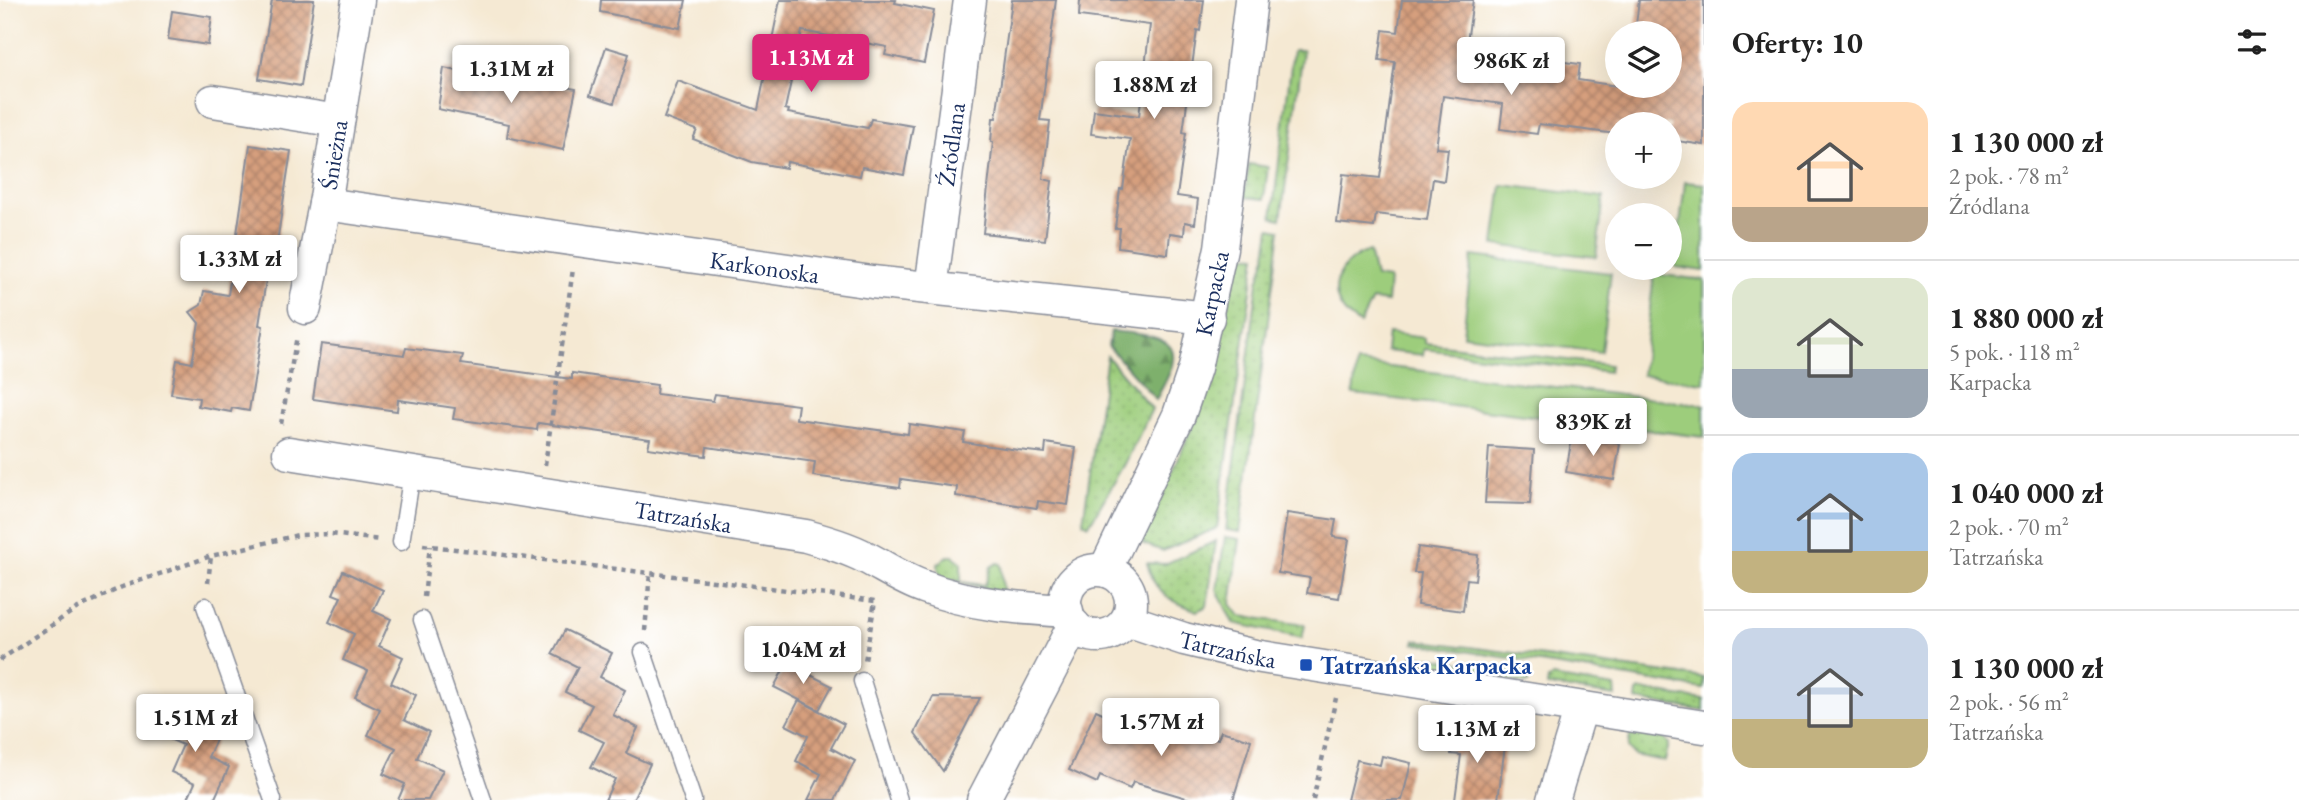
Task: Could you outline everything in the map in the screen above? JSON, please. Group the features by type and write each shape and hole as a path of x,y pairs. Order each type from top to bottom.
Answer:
{"street":[{"name":"Śnieżna","path":"304,308 325,204 358,0"},
{"name":"Źródlana","path":"931,288 970,0"},
{"name":"Karpacka","path":"1105,570 1179,415 1195,368 1221,248 1251,0"},
{"path":"213,101 338,121"},
{"name":"Karkonoska","path":"325,204 872,282 1208,317"},
{"name":"Tatrzańska","path":"289,453 806,536 840,546 922,587 950,596 980,604 1070,618"},
{"path":"983,800 1070,618 1067,592 1071,584 1087,572 1105,570 1115,574 1129,590 1131,610 1126,620 1111,633 1091,635 1070,618"},
{"name":"Tatrzańska","path":"1126,620 1216,648 1704,727"},
{"path":"1553,800 1581,708"}],"lane":[{"path":"401,542 412,472"},
{"path":"205,606 273,800"},
{"path":"422,620 483,800"},
{"path":"643,652 694,800"},
{"path":"862,681 899,800"}],"path":[{"path":"541,493 577,240"},
{"path":"289,453 277,451 293,353 304,308"},
{"path":"0,660 76,609 122,587 211,556 298,535 331,534 875,601 862,681"},
{"path":"422,620 430,546"},
{"path":"643,652 650,573"},
{"path":"1313,800 1342,670"}],"green space":[{"path":"1293,50 1303,50 1281,219 1272,217"},
{"path":"1249,164 1268,167 1264,199 1244,197"},
{"path":"1685,182 1704,184 1704,271 1682,268 1682,208"},
{"path":"1502,185 1604,197 1596,257 1494,245"},
{"path":"1270,228 1280,230 1240,532 1226,530 1258,282 1266,256"},
{"path":"1369,251 1375,277 1389,279 1387,302 1372,300 1360,324 1340,306 1336,285 1346,265"},
{"path":"1237,255 1256,256 1217,528 1163,551 1141,543 1202,405 1217,351"},
{"path":"1472,256 1605,272 1605,280 1610,280 1601,352 1463,335"},
{"path":"1682,277 1704,280 1704,383 1642,375 1653,280 1682,280"},
{"path":"1111,331 1147,335 1165,342 1170,347 1173,354 1172,365 1156,400 1108,346"},
{"path":"1388,333 1425,338 1425,343 1610,365 1609,372 1424,349 1423,355 1386,351"},
{"path":"1107,356 1152,409 1125,464 1089,525 1083,522"},
{"path":"1357,363 1704,405 1704,437 1353,394"},
{"path":"1225,537 1240,539 1231,604 1240,616 1305,625 1302,638 1233,623 1217,590"},
{"path":"1216,541 1207,606 1197,611 1171,599 1159,589 1147,563 1165,564"},
{"path":"948,556 961,562 961,582 942,577 939,573 938,564"},
{"path":"997,563 1001,564 1003,591 961,582 985,585 991,567"},
{"path":"1415,640 1704,678 1704,689 1414,643"},
{"path":"1413,655 1527,673 1530,676 1528,683 1411,664"},
{"path":"1552,677 1615,687 1616,696 1547,686 1548,679"},
{"path":"1640,690 1704,700 1704,711 1636,700"},
{"path":"1631,731 1663,737 1669,743 1665,761 1634,755 1628,748"}],"building":[{"path":"272,0 314,0 301,86 259,79"},
{"path":"601,0 686,0 680,28 600,12"},
{"path":"780,0 896,0 895,3 934,11 924,63 885,55 887,47 802,31 785,109 789,110 788,113 868,128 871,119 913,126 904,175 862,167 860,176 787,162 786,168 752,162 693,139 697,130 664,118 678,81 758,110"},
{"path":"1012,0 1056,0 1040,120 1050,121 1043,179 1052,181 1045,240 983,233 993,118 996,118"},
{"path":"1080,0 1204,0 1200,31 1197,30 1177,196 1198,199 1195,224 1185,222 1184,235 1170,233 1168,254 1118,247 1120,228 1115,228 1130,139 1091,134 1094,110 1139,116 1150,25 1079,16"},
{"path":"1402,0 1473,0 1466,49 1580,64 1578,80 1605,84 1605,98 1682,98 1682,21 1636,21 1639,0 1704,0 1704,145 1682,142 1682,112 1605,112 1605,132 1539,124 1537,134 1500,129 1503,104 1443,96 1436,148 1448,149 1444,181 1433,179 1427,220 1376,214 1374,227 1337,223 1343,174 1380,178 1395,62 1379,60 1383,30 1398,32"},
{"path":"172,11 212,17 208,45 168,39"},
{"path":"606,47 629,54 614,103 590,95"},
{"path":"444,68 480,76 480,72 576,89 563,150 507,137 509,124 438,109"},
{"path":"250,145 291,151 274,262 269,261 259,325 263,326 249,411 232,408 231,412 198,406 199,398 171,394 177,360 192,363 199,323 190,312 201,305 204,291 228,295"},
{"path":"321,344 404,355 406,348 463,355 461,364 572,379 572,373 657,385 656,394 713,401 715,394 798,405 796,419 908,434 909,424 965,432 963,442 1018,450 1045,453 1046,443 1076,448 1068,505 1038,501 1037,508 956,496 957,487 901,479 900,488 813,476 815,462 707,447 706,456 648,448 650,439 538,423 537,430 453,419 455,408 427,404 398,400 397,411 313,399"},
{"path":"1572,437 1620,444 1614,480 1566,472"},
{"path":"1489,447 1534,450 1530,504 1485,503"},
{"path":"1287,513 1336,520 1333,537 1349,539 1339,598 1307,593 1310,578 1278,573"},
{"path":"1418,547 1478,555 1475,580 1467,579 1463,611 1417,605 1421,573 1414,573"},
{"path":"343,571 383,590 373,611 391,619 379,646 403,657 391,683 416,695 404,720 429,732 417,758 443,770 428,800 398,800 405,784 383,774 396,748 368,735 380,709 355,697 368,671 343,660 354,634 329,622 341,597 333,594"},
{"path":"565,630 612,653 600,677 625,690 613,715 638,728 626,753 650,764 633,800 605,800 615,779 591,767 604,742 579,730 592,705 565,692 578,667 552,654"},
{"path":"787,663 832,686 819,710 774,687"},
{"path":"933,697 980,698 943,771 915,733"},
{"path":"799,700 844,724 831,748 855,761 835,800 808,800 821,774 796,761 808,736 786,725"},
{"path":"171,708 220,731 208,757 229,767 214,800 187,800 195,783 171,772 183,745 158,734"},
{"path":"1096,710 1124,723 1129,713 1188,740 1191,731 1218,739 1221,731 1251,740 1233,800 1193,800 1133,782 1130,789 1100,776 1097,783 1069,770"},
{"path":"1454,726 1485,730 1484,742 1505,745 1498,800 1455,800 1461,755 1451,754"},
{"path":"1382,756 1411,763 1402,800 1347,800 1357,760 1380,765"}],"place":[{"name":"Tatrzańska Karpacka","path":"1306,665"}]}
